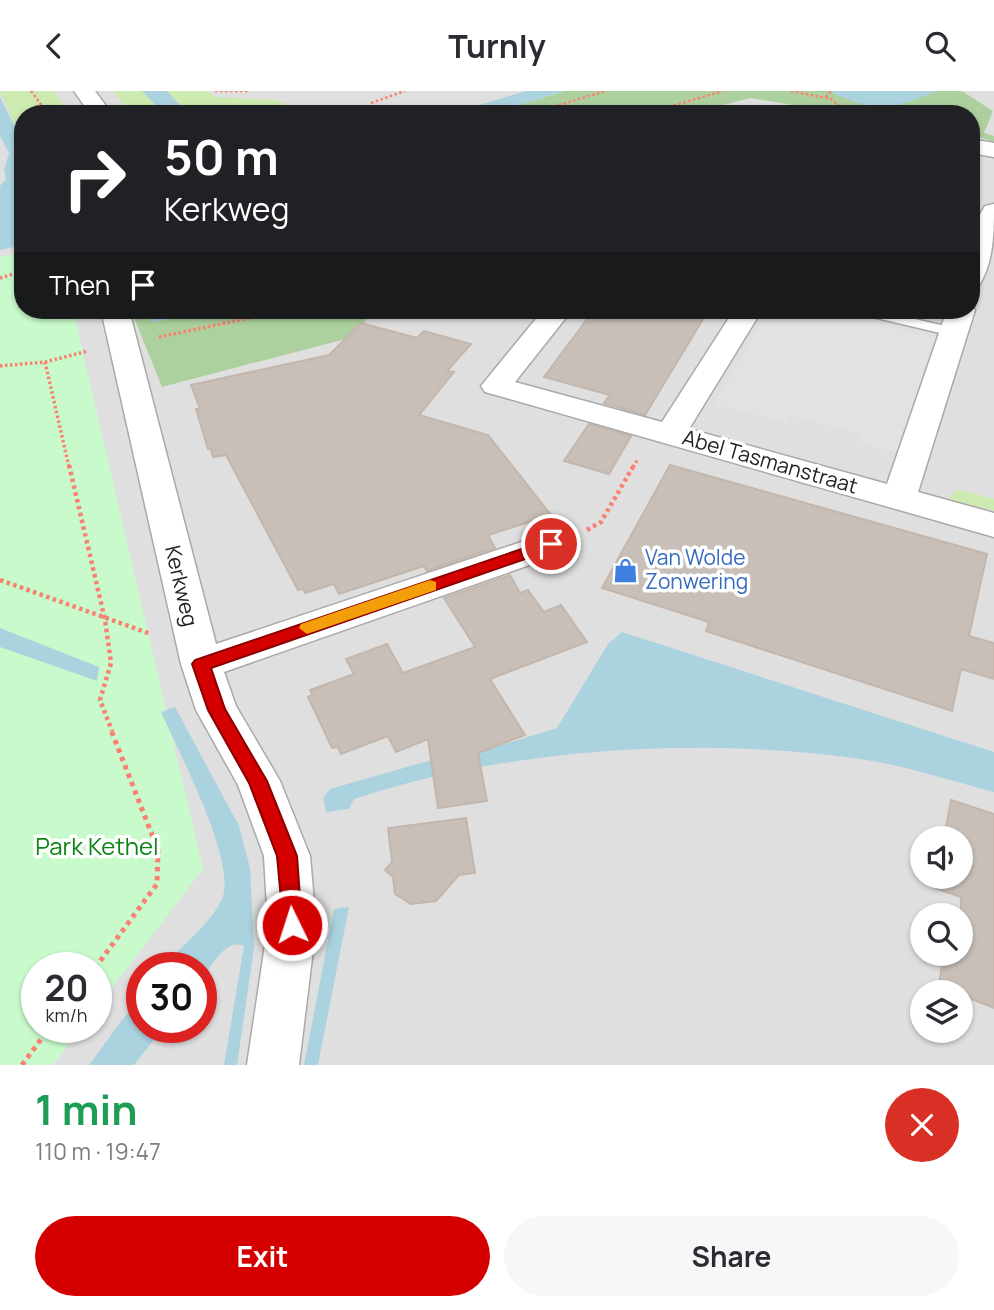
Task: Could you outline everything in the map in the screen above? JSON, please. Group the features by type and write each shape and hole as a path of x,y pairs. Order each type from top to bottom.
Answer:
{"street":[{"path":"980,252 994,211"},
{"name":"Kerkweg","path":"118,319 201,664 217,710 258,781 287,856 292,925 273,1065"},
{"path":"551,319 496,387 670,434 742,319"},
{"path":"899,499 957,321"},
{"name":"Abel Tasmanstraat","path":"670,434 994,525"},
{"path":"201,664 551,544"}],"lane":[{"path":"939,319 957,321"}],"path":[{"path":"215,91 248,91"},
{"path":"394,91 398,93"},
{"path":"371,103 405,91"},
{"path":"559,105 605,91"},
{"path":"676,105 723,91"},
{"path":"791,91 826,97 842,105"},
{"path":"826,97 831,91"},
{"path":"125,344 244,319"},
{"path":"0,366 45,362 105,621 111,663 100,700 159,850 157,884 107,952"},
{"name":"Abel Tasmanstraat","path":"551,544 601,522 646,444 670,434"},
{"path":"0,580 105,621"},
{"path":"22,1065 38,1043"}],"shaded area":[{"path":"0,91 994,91 994,1065 0,1065"},
{"path":"763,319 854,319 937,338 896,453 860,443 863,435 790,416 786,423 715,404"}],"green space":[{"path":"0,91 54,91 64,105 14,105 14,123"},
{"path":"113,91 142,91 155,105 124,105"},
{"path":"167,91 208,91 215,97 276,100 287,105 180,105"},
{"path":"565,91 828,91 865,105 793,105 750,98 723,105 519,105"},
{"path":"937,91 962,91 993,111 984,133 994,136 994,142 980,137 980,105 897,105"},
{"name":"Park Kethel","path":"14,254 14,319 75,319 203,869 140,952 126,952 126,970 112,988 112,952 21,952 21,1043 70,1043 53,1065 0,1065 0,257"},
{"path":"135,319 150,319 151,322 168,319 367,319 349,338 162,387"},
{"path":"956,489 994,499 994,511 949,499"}],"water":[{"path":"142,91 167,91 180,105 155,105"},
{"path":"526,91 565,91 519,105 479,105"},
{"path":"828,91 937,91 897,105 860,103"},
{"path":"0,97 14,125 14,247 0,250 0,186 6,179 4,170 9,153 0,136"},
{"path":"0,628 99,667 97,681 0,647"},
{"path":"622,632 994,752 994,792 911,769 860,759 734,748 669,748 604,751 476,768 354,799 349,809 326,812 323,798 330,789 456,753 459,758 557,728 608,644"},
{"path":"175,707 239,826 250,868 254,948 237,1065 224,1065 244,946 231,946 217,958 217,952 177,952 211,917 222,899 225,882 214,834 204,806 161,712"},
{"path":"349,907 318,1065 304,1065 334,909"},
{"path":"126,1015 126,1043 151,1043 134,1065 89,1065 105,1043 112,1043 112,1034"}],"building":[{"path":"587,319 703,319 645,415 604,403 610,395 544,377"},
{"path":"361,323 417,338 424,331 471,344 447,371 454,372 419,415 488,435 551,515 488,535 495,548 427,571 424,566 339,594 334,584 305,593 303,589 298,590 226,455 213,457 211,449 208,449 196,409 200,409 191,385 329,355"},
{"path":"589,424 631,436 609,474 564,461"},
{"path":"670,465 987,554 969,636 994,643 994,679 961,669 952,711 706,631 709,622 602,588"},
{"path":"510,575 520,593 528,590 544,612 561,605 587,642 490,679 525,735 478,753 487,801 438,808 428,739 396,752 388,736 341,754 338,747 332,748 308,697 312,695 310,690 354,674 346,659 387,644 403,673 475,647 444,598"},
{"path":"951,800 994,814 994,1008 973,1000 973,980 940,980 942,966 973,966 973,903 961,903 961,897 938,889 973,889 973,826 946,826"},
{"path":"466,818 475,873 459,875 436,901 411,904 395,894 393,877 385,870 392,862 388,828"}],"slow traffic":[{"path":"307,628 430,586"}],"place":[{"name":"Van Wolde Zonwering","path":"625,570"}],"route":[{"path":"292,925 287,856 258,781 217,710 201,664 551,544"}]}
